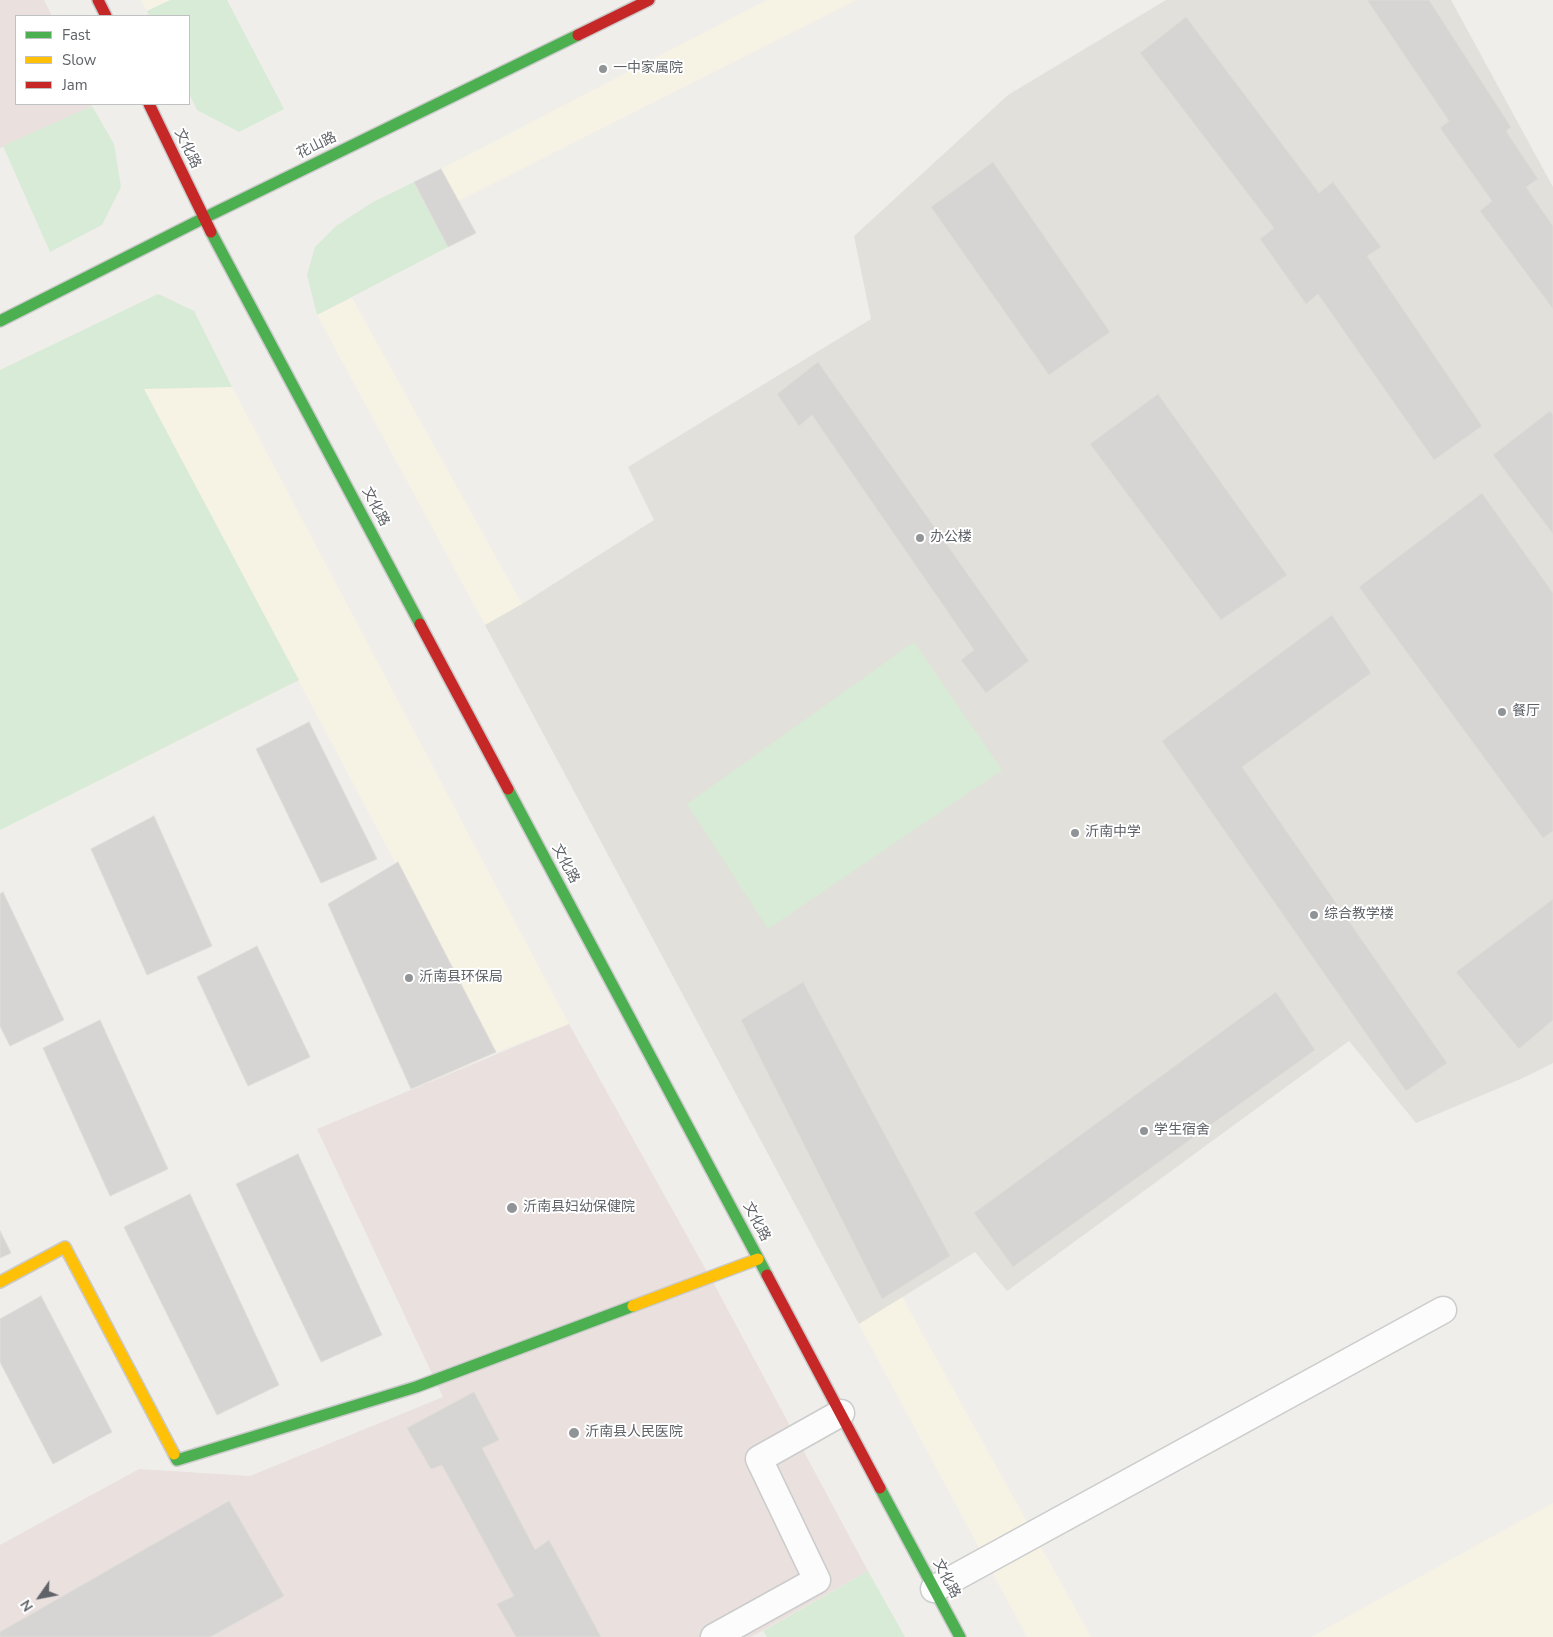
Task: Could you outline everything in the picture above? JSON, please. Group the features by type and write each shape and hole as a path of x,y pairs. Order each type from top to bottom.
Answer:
{"street":[{"path":"98,0 106,15"},
{"name":"花山路","path":"0,321 204,218 649,0"},
{"name":"文化路","path":"148,105 204,218 960,1637"},
{"path":"0,1282 66,1247 176,1460 416,1387 758,1259"},
{"path":"934,1589 1442,1310"},
{"path":"714,1637 817,1580 759,1459 841,1413"}],"shaded area":[{"path":"0,0 44,0 52,15 15,15 15,105 92,106 0,148"},
{"path":"141,0 170,0 147,11"},
{"path":"767,0 856,0 458,201 441,169"},
{"name":"沂南中学","path":"1166,0 1451,0 1553,187 1553,1063 1523,1078 1416,1123 1349,1041 1007,1291 975,1252 859,1324 485,625 522,604 654,520 628,467 871,319 854,236 1008,95"},
{"path":"352,298 522,604 485,625 317,315"},
{"path":"232,387 569,1024 496,1052 143,388"},
{"name":"沂南县人民医院","path":"569,1024 715,1286 868,1571 751,1637 0,1637 0,1545 139,1469 250,1476 443,1397 317,1129"},
{"path":"902,1297 1091,1637 1027,1637 859,1324"},
{"path":"1553,1503 1553,1637 1311,1637"}],"green space":[{"path":"170,0 227,0 284,109 239,132 197,110 190,95 190,15 149,15 147,11"},
{"path":"92,106 114,144 121,187 102,225 50,252 3,146"},
{"path":"414,182 448,247 317,315 307,275 315,247 336,226 373,202"},
{"path":"158,294 194,311 232,387 144,389 299,680 0,830 0,370"},
{"path":"914,642 1002,770 768,929 687,804"},
{"path":"868,1571 905,1637 767,1637 763,1631"}],"building":[{"path":"1367,0 1429,0 1511,127 1506,131 1538,179 1526,187 1553,226 1553,309 1480,211 1492,201 1440,128 1449,121"},
{"path":"1186,17 1319,193 1333,182 1381,247 1367,256 1482,426 1434,460 1318,294 1306,304 1260,239 1274,228 1140,53"},
{"path":"993,162 1110,332 1049,375 931,207"},
{"path":"441,169 476,233 448,247 414,182"},
{"name":"办公楼","path":"818,362 1029,661 986,693 961,660 974,650 812,415 799,426 777,394"},
{"path":"1158,394 1287,575 1221,620 1090,444"},
{"path":"1550,411 1553,415 1553,534 1493,455"},
{"name":"餐厅","path":"1482,493 1553,593 1553,831 1543,838 1359,587"},
{"name":"综合教学楼","path":"1332,615 1371,673 1242,767 1447,1063 1406,1091 1162,741"},
{"path":"309,722 377,859 321,883 256,749"},
{"path":"154,816 212,946 147,975 91,849"},
{"name":"沂南县环保局","path":"398,862 496,1052 411,1089 328,904"},
{"path":"3,892 64,1020 10,1046 0,1026 0,894"},
{"path":"1553,899 1553,1020 1519,1049 1456,972"},
{"path":"257,946 310,1057 248,1086 197,977"},
{"path":"803,982 950,1256 882,1299 741,1020"},
{"name":"学生宿舍","path":"1276,992 1315,1050 1013,1267 974,1213"},
{"path":"100,1020 168,1169 110,1196 43,1048"},
{"path":"298,1154 382,1335 321,1362 236,1184"},
{"path":"190,1194 279,1385 217,1415 124,1227"},
{"path":"0,1231 11,1253 0,1258"},
{"path":"41,1296 112,1432 53,1464 0,1362 0,1319"},
{"path":"474,1392 499,1440 482,1448 535,1550 549,1540 601,1637 516,1637 497,1604 514,1596 442,1465 431,1469 407,1428"},
{"path":"229,1501 284,1596 210,1637 0,1637 0,1632"}],"traffic: fast":[{"path":"0,321 204,218 578,35"},
{"path":"211,232 420,624"},
{"path":"508,789 767,1275"},
{"path":"174,1454 177,1460 416,1387 633,1306"},
{"path":"880,1488 960,1637"}],"traffic: slow":[{"path":"0,1282 65,1247 174,1454"},
{"path":"633,1306 758,1259"}],"traffic: jam":[{"path":"98,0 106,15"},
{"path":"578,35 649,0"},
{"path":"149,105 211,232"},
{"path":"420,624 508,789"},
{"path":"767,1275 880,1488"}],"place":[{"name":"一中家属院","path":"603,69"},
{"name":"办公楼","path":"920,538"},
{"name":"餐厅","path":"1502,712"},
{"name":"沂南中学","path":"1075,833"},
{"name":"综合教学楼","path":"1314,915"},
{"name":"沂南县环保局","path":"409,978"},
{"name":"学生宿舍","path":"1144,1131"},
{"name":"沂南县妇幼保健院","path":"512,1208"},
{"name":"沂南县人民医院","path":"574,1433"}]}
